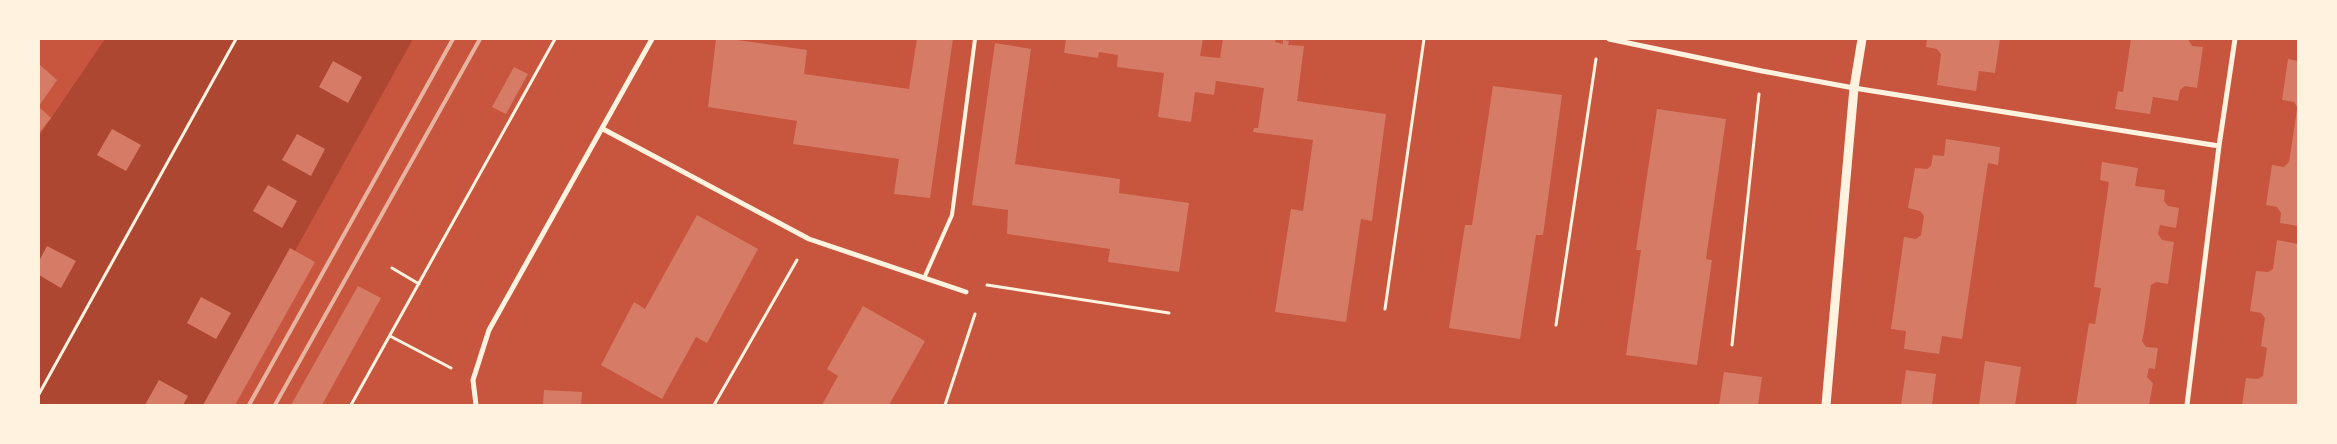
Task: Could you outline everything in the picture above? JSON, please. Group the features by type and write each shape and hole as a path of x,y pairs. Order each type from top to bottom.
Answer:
{"street":[{"path":"476,405 474,380 489,330 652,39"},
{"path":"1609,39 1854,88 2219,146"},
{"path":"1826,405 1854,88 1862,39"},
{"path":"2187,405 2219,146 2235,39"},
{"path":"603,129 809,239 925,276 966,292"}],"lane":[{"path":"925,276 952,214 974,39"}],"path":[{"path":"39,394 236,39"},
{"path":"351,405 555,39"},
{"path":"1385,309 1424,39"},
{"path":"1556,325 1596,58"},
{"path":"1732,345 1762,71"},
{"path":"714,405 809,239"},
{"path":"392,268 419,284"},
{"path":"945,405 976,316 966,292 983,284 1169,313"},
{"path":"390,336 474,380"}],"shaded area":[{"path":"105,39 413,39 209,405 39,405 39,136"}],"building":[{"path":"716,39 730,39 807,50 804,74 909,89 917,39 953,39 930,198 894,194 899,159 793,144 797,121 708,107"},
{"path":"1066,39 1203,39 1200,56 1220,58 1223,39 1276,39 1275,42 1283,44 1283,40 1289,41 1288,45 1304,46 1297,101 1386,114 1372,221 1361,219 1346,322 1275,312 1291,209 1303,211 1313,140 1253,132 1254,128 1258,128 1264,88 1216,81 1214,95 1195,92 1191,122 1158,117 1164,73 1117,67 1118,55 1099,52 1098,58 1064,53"},
{"path":"1927,39 2000,39 1995,73 1979,71 1976,91 1937,85 1941,54 1937,49 1926,47"},
{"path":"2131,39 2188,39 2192,46 2203,47 2197,88 2185,86 2180,90 2178,101 2153,97 2150,114 2115,109 2118,91 2123,92"},
{"path":"995,43 1031,49 1015,164 1120,179 1119,193 1189,203 1179,272 1108,262 1110,249 1007,234 1008,210 972,205"},
{"path":"2288,59 2298,61 2298,108 2294,102 2282,100"},
{"path":"333,61 362,77 348,103 319,87"},
{"path":"39,64 57,80 39,106"},
{"path":"514,67 528,74 506,114 492,107"},
{"path":"1493,86 1562,95 1543,235 1536,235 1520,339 1449,328 1465,225 1472,225"},
{"path":"39,107 51,118 39,133"},
{"path":"1657,109 1726,119 1706,259 1712,260 1697,365 1626,355 1641,250 1636,250"},
{"path":"2297,110 2298,226 2280,223 2281,213 2277,207 2266,205 2272,165 2284,167 2289,162"},
{"path":"112,129 141,145 126,171 97,155"},
{"path":"297,134 325,149 311,176 282,160"},
{"path":"1946,139 2000,147 1998,165 1988,163 1962,339 1942,336 1939,354 1904,349 1906,331 1891,329 1904,237 1916,239 1921,235 1924,216 1920,211 1908,208 1915,168 1927,169 1931,166 1933,155 1944,156"},
{"path":"2102,162 2138,168 2135,186 2165,190 2164,201 2168,206 2179,208 2176,228 2160,225 2158,234 2162,240 2174,242 2168,284 2156,282 2151,285 2142,341 2146,347 2158,348 2155,369 2149,368 2147,377 2153,383 2149,405 2076,405 2089,323 2095,324 2101,288 2094,287 2109,182 2100,180"},
{"path":"268,185 297,201 282,228 253,211"},
{"path":"697,215 758,249 707,343 696,337 662,399 601,365 634,302 645,309"},
{"path":"2277,240 2298,244 2298,405 2242,405 2246,378 2258,379 2263,376 2267,348 2261,346 2265,318 2261,313 2250,311 2256,271 2268,272 2273,269"},
{"path":"47,246 76,261 61,288 39,275 39,261"},
{"path":"290,248 315,262 235,405 203,405"},
{"path":"358,286 381,298 322,405 291,405"},
{"path":"201,297 231,313 216,339 187,323"},
{"path":"863,306 925,341 889,405 822,405 838,376 827,369"},
{"path":"1985,361 2021,367 2015,405 1979,405"},
{"path":"1906,370 1936,374 1932,405 1901,405"},
{"path":"1724,372 1762,377 1758,405 1719,405"},
{"path":"159,380 188,396 183,405 145,405"},
{"path":"544,390 582,392 581,405 543,405"}],"railway":[{"path":"249,405 453,39"},
{"path":"275,405 480,39"}]}
